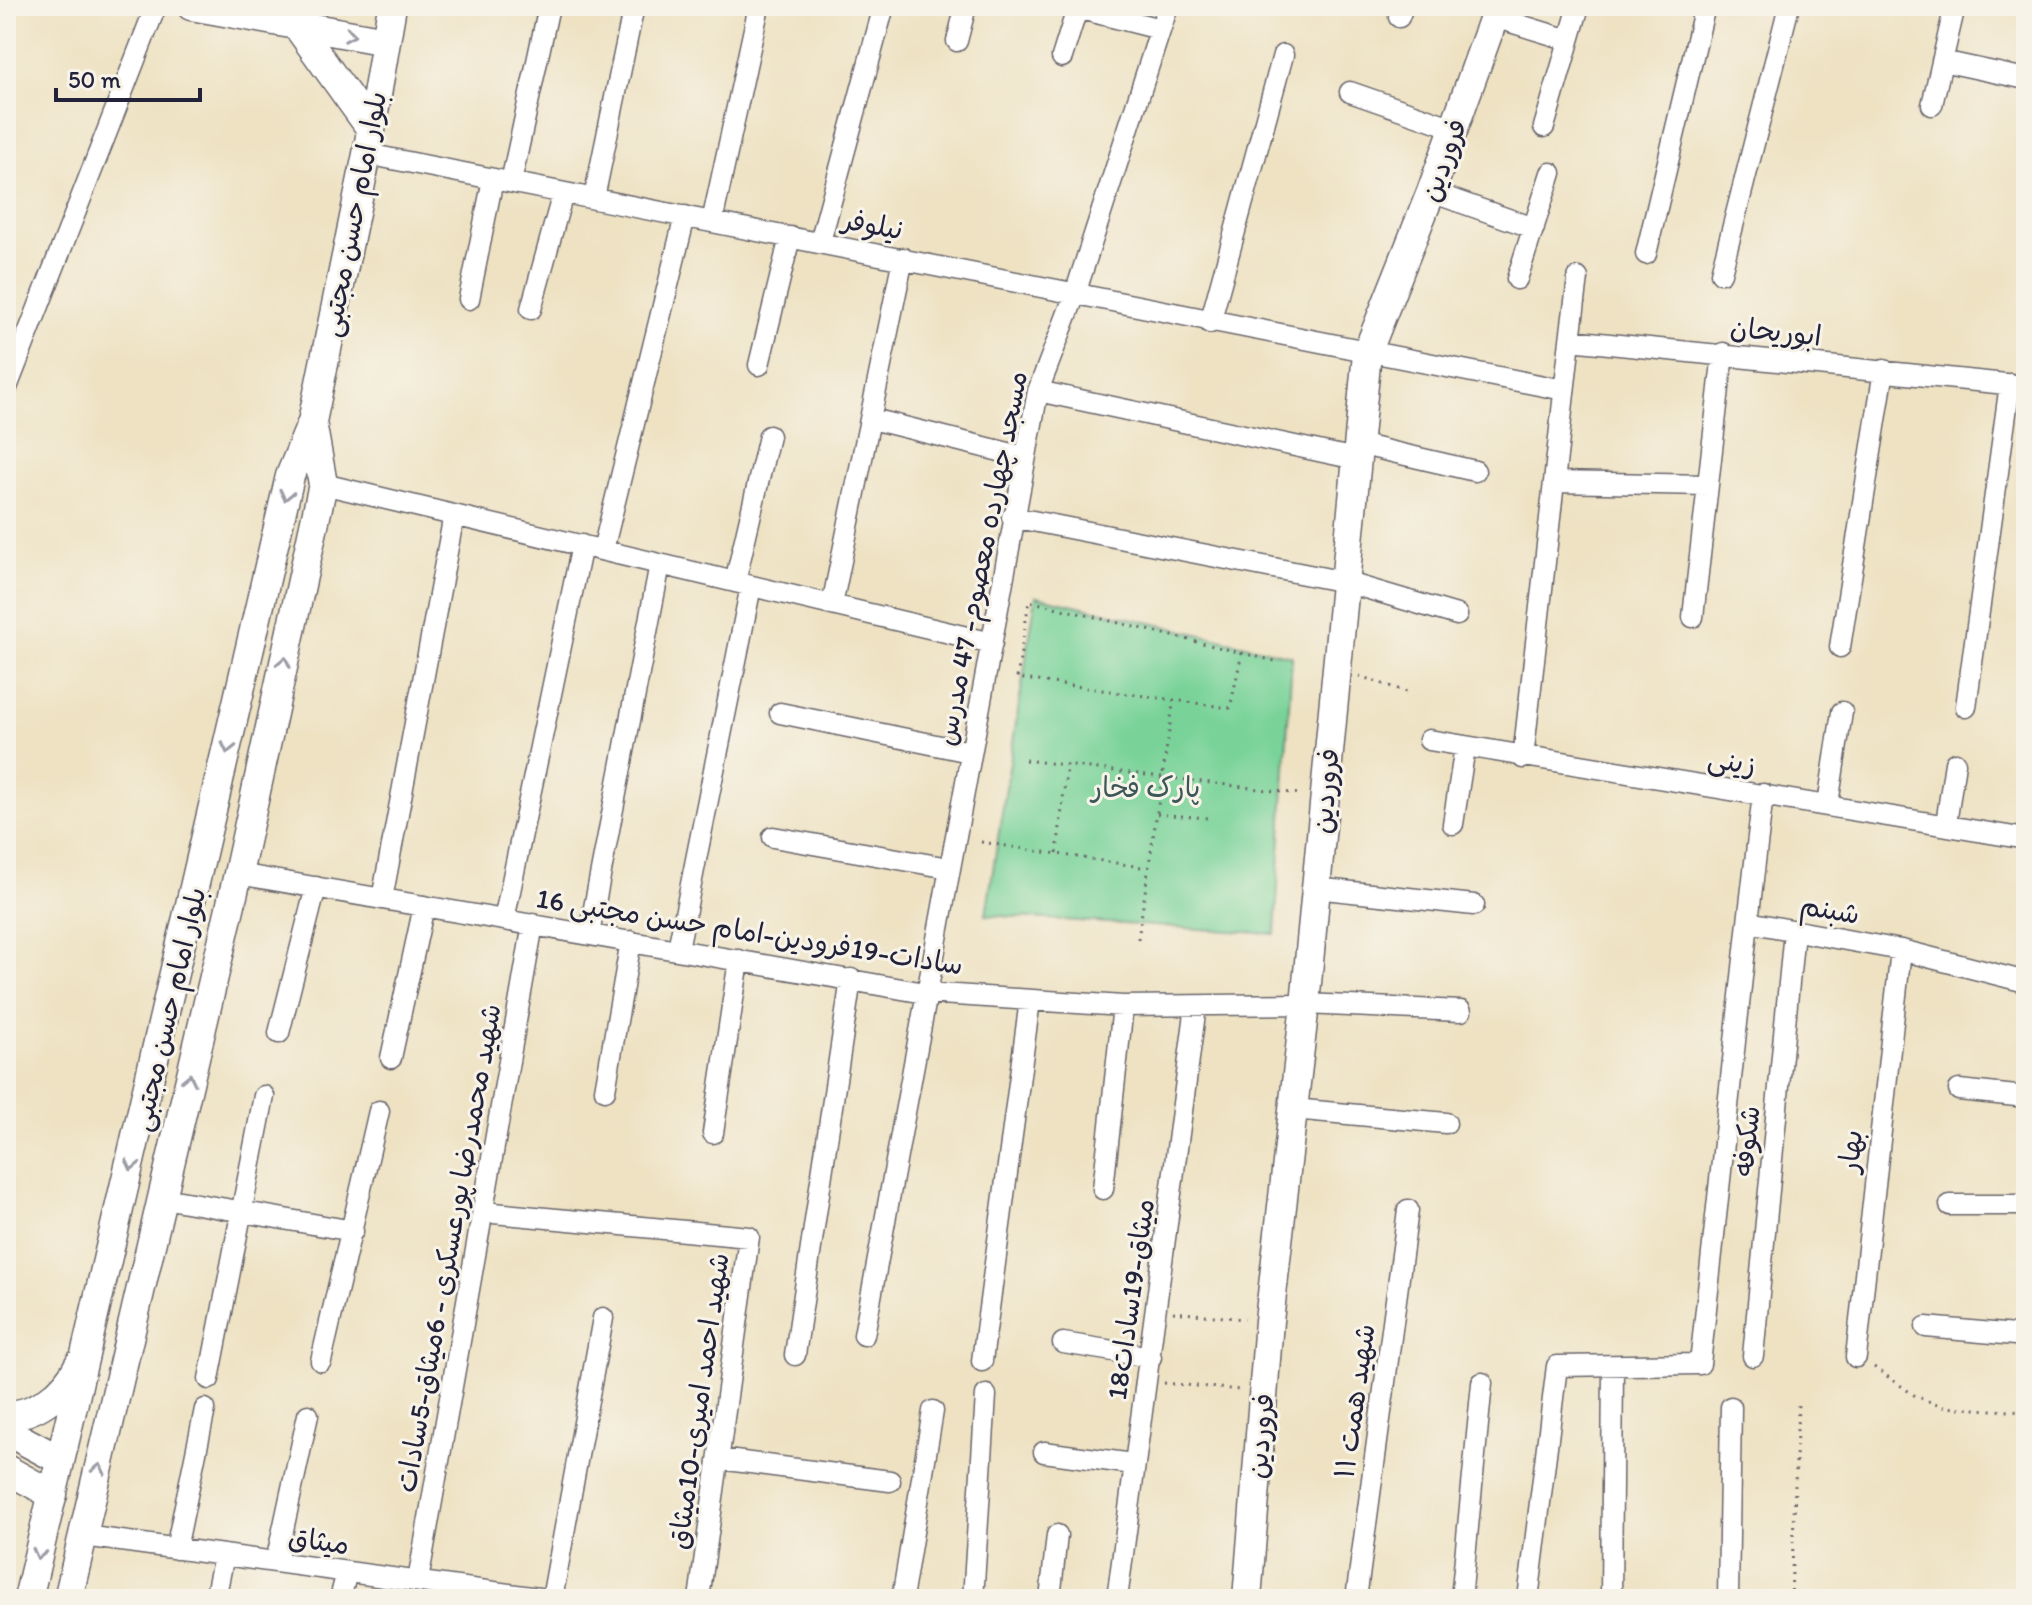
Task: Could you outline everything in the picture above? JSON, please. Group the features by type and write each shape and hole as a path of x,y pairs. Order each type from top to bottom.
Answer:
{"main road":[{"path":"191,6 386,41"},
{"name":"بلوار امام حسن مجتبی","path":"28,1599 290,476 312,422 369,142 392,6"},
{"name":"فروردین","path":"1247,1599 1269,1321 1305,1004 1367,353 1431,192 1496,12"},
{"path":"297,26 369,142"},
{"name":"بلوار امام حسن مجتبی","path":"68,1599 238,874 323,484 312,422"},
{"path":"6,1415 16,1415 50,1400 74,1374 87,1350"},
{"path":"6,1431 60,1460"},
{"path":"6,1469 53,1495"}],"street":[{"path":"6,390 156,6"},
{"path":"469,299 549,6"},
{"path":"594,198 634,6"},
{"path":"712,222 759,6"},
{"path":"820,242 884,6"},
{"path":"957,41 966,6"},
{"name":"مسجد چهارده معصوم- 47 مدرس","path":"864,1335 992,643 1012,517 1038,391 1074,297 1168,6"},
{"path":"1544,127 1579,6"},
{"path":"1646,254 1705,6"},
{"path":"1721,273 1789,6"},
{"path":"1932,105 1955,6"},
{"path":"1062,57 1075,7 1160,29"},
{"path":"1496,12 1569,40"},
{"path":"1210,323 1283,55"},
{"path":"1942,61 2026,79"},
{"path":"1350,92 1454,128"},
{"name":"نیلوفر","path":"369,142 502,181 903,258 1074,297 1564,390"},
{"path":"1517,279 1551,173"},
{"path":"1431,192 1534,228"},
{"path":"531,309 563,193"},
{"path":"603,550 685,216"},
{"path":"759,365 790,237"},
{"path":"832,605 903,258"},
{"path":"1523,758 1578,278"},
{"name":"ابوریحان","path":"1570,340 2018,385"},
{"path":"1693,617 1723,353"},
{"path":"1840,647 1884,370"},
{"path":"1966,707 2018,385"},
{"path":"1038,391 1475,471"},
{"path":"872,419 1024,457"},
{"path":"678,949 769,436"},
{"path":"1554,482 1708,485"},
{"path":"323,484 992,643"},
{"path":"382,899 454,515"},
{"path":"1012,517 1345,582 1457,615"},
{"path":"504,920 582,545"},
{"path":"589,934 660,564"},
{"path":"1828,804 1842,712"},
{"path":"780,713 970,752"},
{"name":"زینی","path":"1429,740 2026,839"},
{"path":"1453,824 1465,747"},
{"path":"1946,824 1955,763"},
{"path":"1528,1599 1557,1366 1700,1364 1763,794"},
{"path":"773,837 949,868"},
{"name":"سادات-19فرودین-امام حسن مجتبی 16","path":"238,874 925,993 1123,1006 1305,1004 1461,1011"},
{"path":"279,1033 316,887"},
{"path":"1315,888 1474,905"},
{"path":"391,1058 424,906"},
{"name":"شبنم","path":"1748,922 1901,950 2026,982"},
{"name":"شهید محمدرضا پورعسکری - 6میثاق-5سادات","path":"418,1581 533,924"},
{"name":"شکوفه","path":"1753,1356 1794,931"},
{"path":"605,1090 631,941"},
{"name":"بهار","path":"1856,1357 1901,950"},
{"path":"713,1133 739,960"},
{"path":"795,1355 851,979"},
{"path":"982,1361 1030,1000"},
{"path":"1103,1189 1123,1006"},
{"name":"18میثاق-19سادات","path":"1117,1599 1196,1006"},
{"path":"1959,1090 2026,1097"},
{"path":"209,1379 264,1096"},
{"path":"1293,1109 1446,1123"},
{"path":"321,1361 379,1111"},
{"path":"163,1198 241,1209 353,1231"},
{"path":"1950,1205 2026,1205"},
{"name":"شهید همت ۱۱","path":"1356,1599 1408,1210"},
{"name":"شهید احمد امیری-10میثاق","path":"483,1212 749,1237 699,1599"},
{"path":"549,1599 603,1318"},
{"path":"1926,1327 2026,1336"},
{"path":"1063,1343 1151,1357"},
{"path":"1611,1599 1613,1367"},
{"path":"1461,1599 1482,1383"},
{"path":"973,1599 986,1395"},
{"path":"1728,1599 1731,1407"},
{"path":"176,1549 205,1409"},
{"path":"902,1599 933,1411"},
{"path":"276,1562 308,1415"},
{"path":"1044,1452 1133,1464"},
{"path":"719,1459 890,1481"},
{"path":"1050,1599 1057,1535"},
{"name":"میثاق","path":"84,1536 418,1581 459,1593 549,1599"},
{"path":"215,1599 224,1555"},
{"path":"340,1599 347,1572"}],"path":[{"path":"1242,653 1230,708 1017,678 1029,601 1279,662"},
{"path":"1336,668 1407,692"},
{"path":"1138,939 1174,698"},
{"path":"1025,760 1324,797"},
{"path":"1057,854 1067,765"},
{"path":"1157,814 1207,818"},
{"path":"981,842 1149,868"},
{"path":"1157,1311 1269,1321"},
{"path":"1856,1357 1914,1395 1942,1407 2026,1412"},
{"path":"1148,1381 1264,1393"},
{"path":"1791,1599 1798,1403"}],"green space":[{"name":"پارک فخار","path":"1036,596 1292,656 1275,934 986,915"}]}
